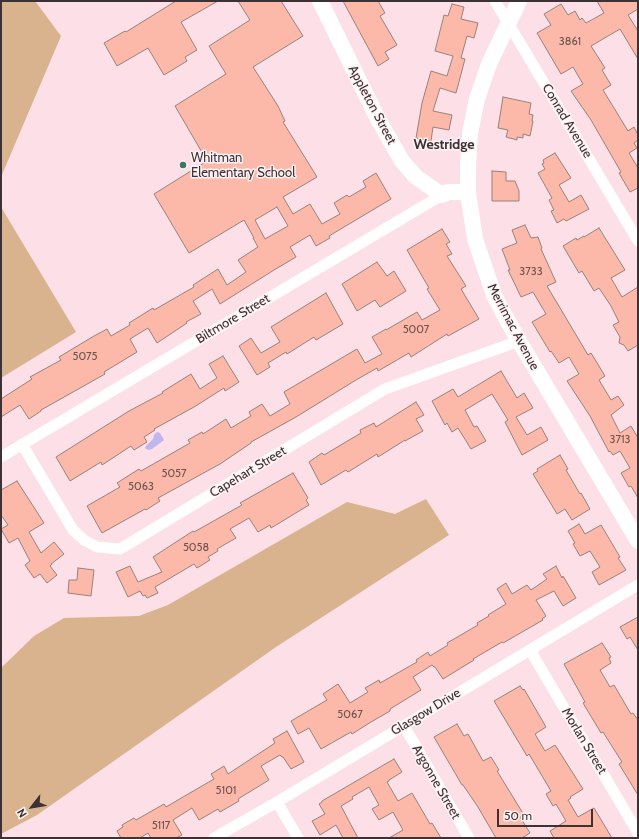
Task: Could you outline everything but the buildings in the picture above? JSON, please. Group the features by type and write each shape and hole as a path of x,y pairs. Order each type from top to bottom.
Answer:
{"street":[{"name":"Appleton Street","path":"320,1 378,119 402,161 416,177 442,195"},
{"name":"Conrad Avenue","path":"495,1 638,241"},
{"name":"Merrimac Avenue","path":"519,1 489,64 477,99 470,133 468,192 475,239 494,295 519,341 638,541"},
{"name":"Biltmore Street","path":"1,457 442,195 448,192 468,192"},
{"name":"Capehart Street","path":"22,444 73,530 84,540 97,547 120,548 386,390 519,341"},
{"name":"Glasgow Drive","path":"214,838 277,802 638,585"},
{"name":"Morlan Street","path":"530,650 638,833"},
{"name":"Argonne Street","path":"404,726 469,838"},
{"path":"277,802 298,838"}],"shaded area":[{"path":"1,1 35,1 61,36 1,177"},
{"path":"1,207 76,332 1,378"},
{"path":"157,432 160,433 164,440 152,449 148,450 145,448 146,446"},
{"path":"426,499 449,535 276,647 37,815 1,834 1,668 34,636 64,618 139,616 168,605 347,502 395,514"}],"place":[{"name":"Whitman Elementary School","path":"183,165"}],"district":[{"name":"Westridge","path":"444,145"}]}
